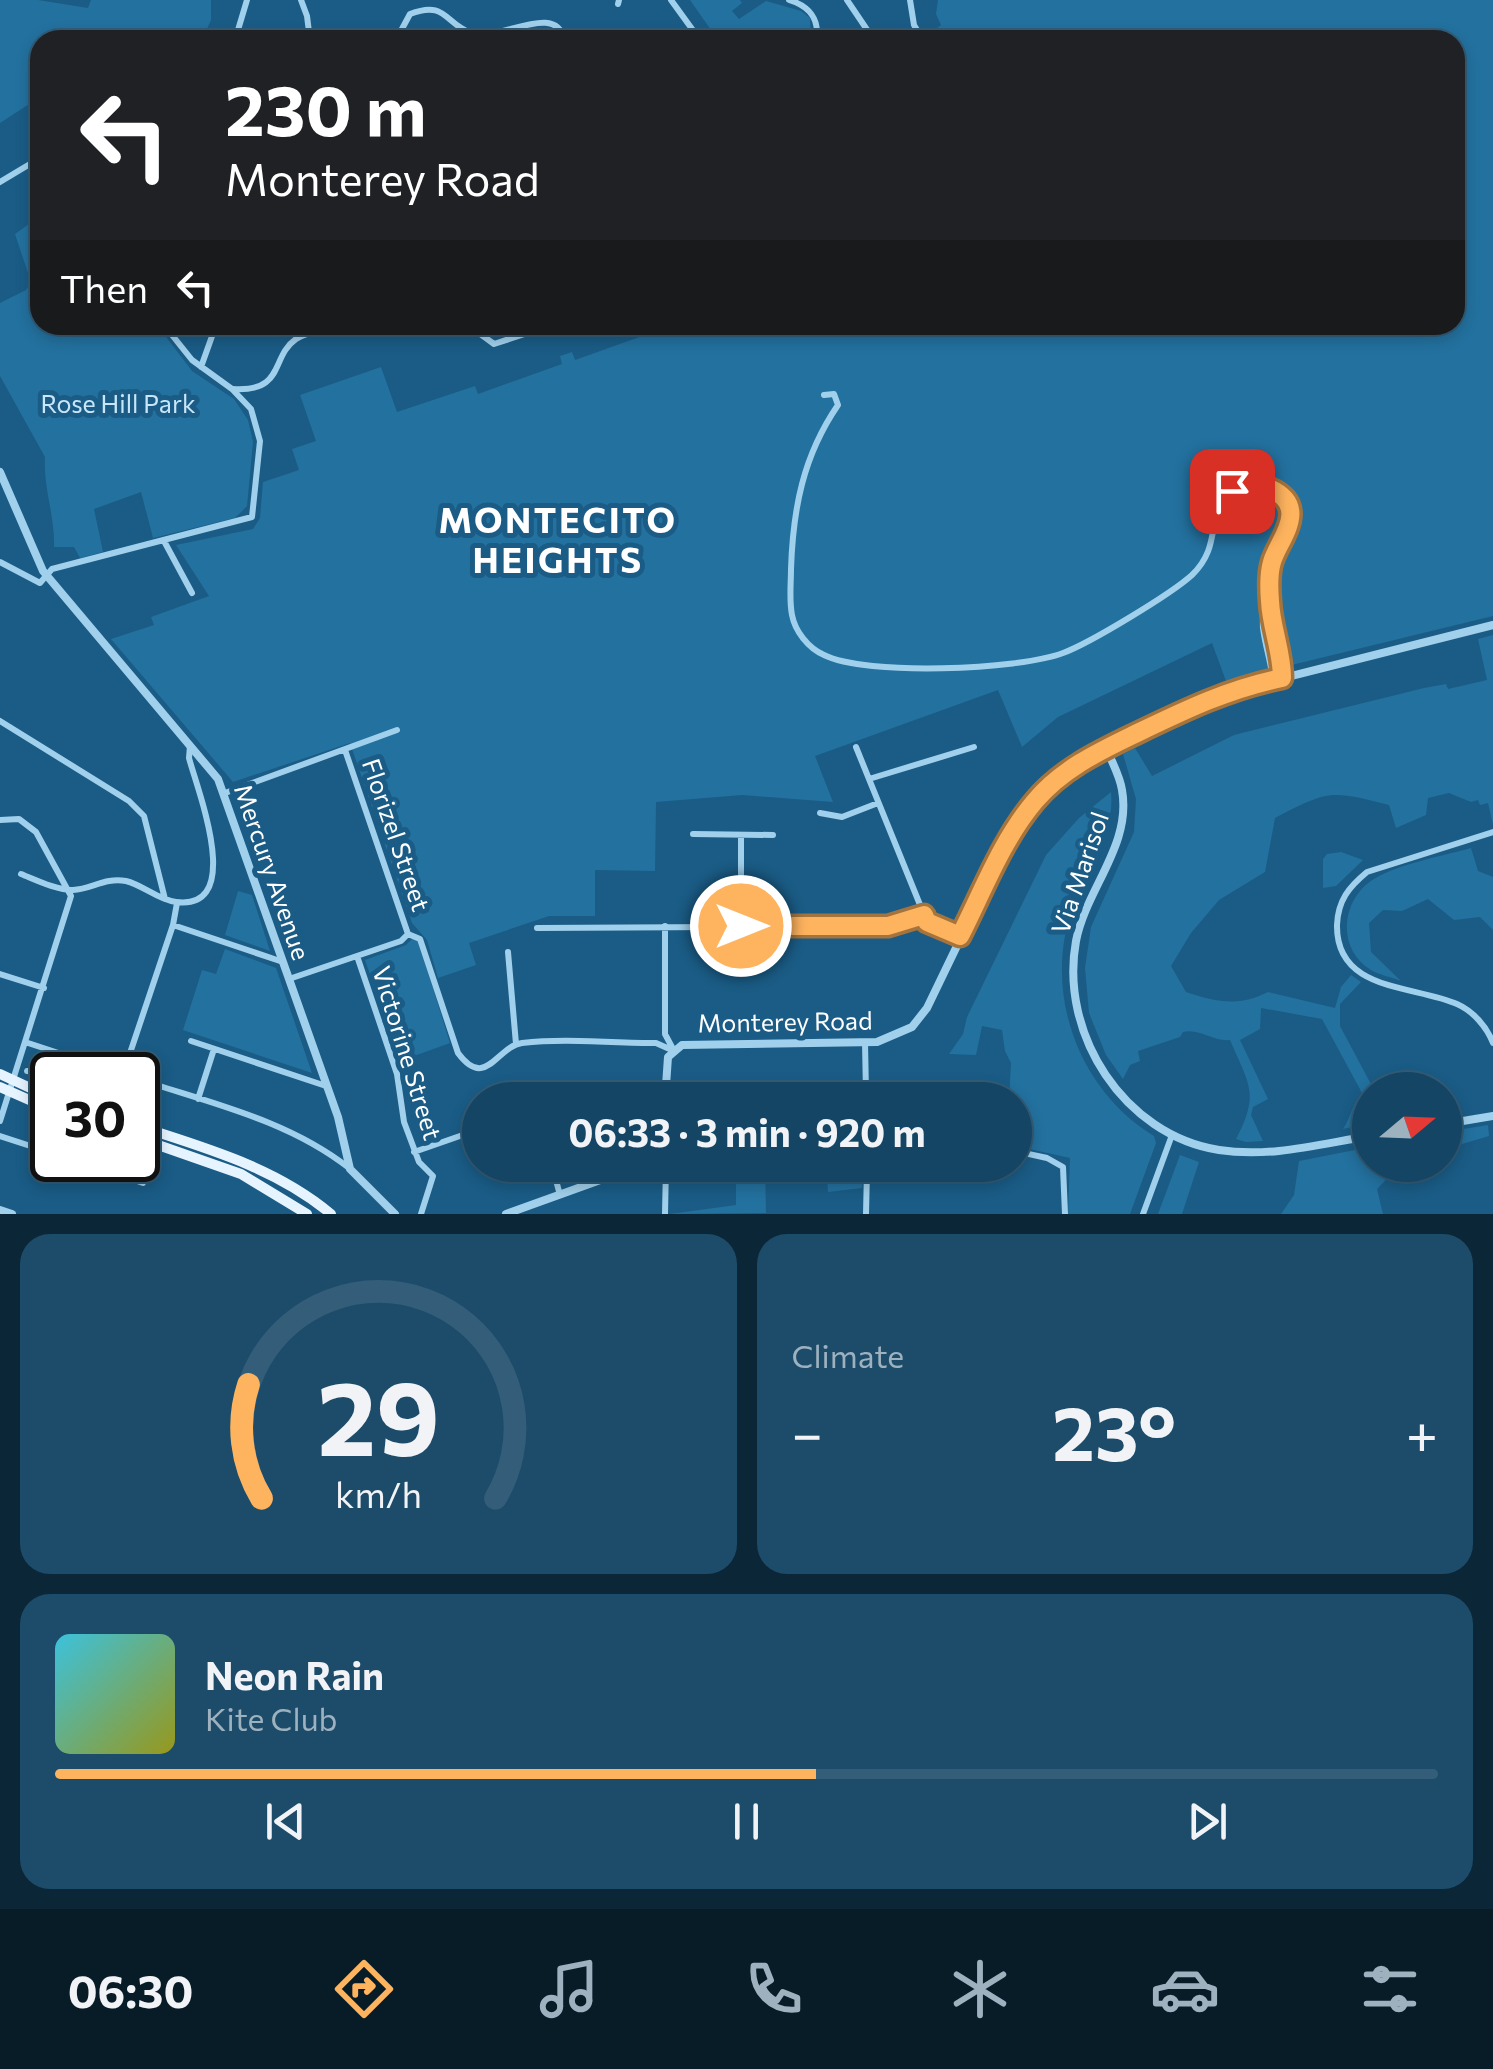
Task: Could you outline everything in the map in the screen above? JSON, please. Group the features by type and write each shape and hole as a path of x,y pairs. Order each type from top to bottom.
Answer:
{"main road":[{"path":"0,1074 30,1087"},
{"path":"4,1089 30,1100"},
{"path":"160,1133 247,1163 299,1191 331,1214"},
{"path":"160,1146 241,1174 307,1214"}],"street":[{"path":"238,30 247,0"},
{"path":"301,0 309,30"},
{"path":"672,0 693,30"},
{"path":"790,0 806,7 818,30"},
{"path":"847,0 867,30"},
{"path":"910,0 917,30"},
{"path":"401,30 410,14 421,9 446,12 468,30"},
{"path":"550,14 561,30"},
{"path":"493,30 511,20"},
{"path":"0,182 30,164"},
{"path":"0,562 16,567 40,583 52,568 252,517 260,441 251,410 232,389 183,352 171,335"},
{"path":"201,367 212,335"},
{"path":"232,389 249,389 268,380 296,338 306,335"},
{"path":"482,335 494,344 521,335"},
{"path":"824,395 834,394 838,400 807,461 800,486 792,538 791,610 804,639 825,656 940,669 1040,659 1072,650 1191,575 1209,551 1224,499 1242,486 1267,486 1277,492 1288,510 1289,531 1271,563 1263,626 1277,679"},
{"name":"Mercury Avenue","path":"0,472 32,552 46,575 218,779 326,1086 350,1168"},
{"path":"164,541 192,593"},
{"path":"1271,563 1272,623 1282,662 1277,679"},
{"path":"1263,626 1272,623"},
{"name":"Monterey Road","path":"665,1082 665,1067 674,1050 692,1043 866,1042 890,1038 912,1027 927,1008 1011,834 1037,798 1067,771 1106,748 1220,694 1493,625"},
{"path":"0,721 129,800 144,816 165,899"},
{"path":"224,793 398,730"},
{"path":"21,874 68,890 116,880 130,882 177,902 193,901 207,892 214,877 214,857 189,758 190,745"},
{"path":"856,747 927,922 960,936"},
{"path":"868,779 974,747"},
{"name":"Via Marisol","path":"1106,748 1122,790 1123,818 1117,842 1080,924 1074,952 1081,1024 1101,1069 1129,1104 1172,1136 1219,1150 1262,1153 1352,1139"},
{"name":"Florizel Street","path":"345,750 408,934 420,939 453,1042 464,1062 475,1068 487,1067 516,1044"},
{"path":"820,813 842,817 878,803"},
{"path":"0,820 12,817 36,832 71,902 25,1042 4,1089 0,1121"},
{"path":"1493,832 1367,872 1341,902 1337,932 1351,965 1366,976 1460,1004 1478,1018 1493,1043"},
{"path":"693,834 773,834"},
{"path":"741,926 742,835"},
{"path":"132,1052 177,902"},
{"path":"536,928 888,926 924,915"},
{"path":"173,925 283,962"},
{"path":"665,926 665,1034 674,1050"},
{"path":"289,979 401,941 408,934"},
{"path":"508,952 516,1044 656,1043 674,1050"},
{"name":"Victorine Street","path":"357,956 398,1074 404,1122 414,1152 433,1176 422,1214"},
{"path":"0,974 44,988"},
{"path":"191,1040 326,1086"},
{"path":"25,1042 56,1052"},
{"path":"866,1042 866,1082"},
{"path":"198,1099 214,1049"},
{"path":"160,1086 287,1130 350,1168 395,1214"},
{"path":"1462,1121 1493,1116"},
{"path":"414,1152 462,1135"},
{"path":"0,1136 30,1146"},
{"path":"1144,1214 1172,1136"},
{"path":"1032,1155 1063,1166 1066,1214"},
{"path":"556,1182 560,1196"},
{"path":"506,1214 600,1182"},
{"path":"665,1214 666,1182"},
{"path":"866,1182 866,1214"},
{"path":"0,1210 12,1214"}],"green space":[{"path":"0,0 38,0 88,8 91,0 211,0 206,30 30,30 30,104 0,123"},
{"path":"690,0 740,0 742,3 732,11 739,19 766,1 801,11 810,18 811,30 711,30"},
{"path":"938,0 1493,0 1493,616 1226,681 1212,643 1058,717 1022,747 998,690 815,756 833,802 742,795 656,802 655,871 595,870 595,916 549,916 469,943 476,965 438,978 427,940 412,923 350,743 233,782 111,639 154,625 151,617 209,596 176,545 253,529 260,518 263,482 299,470 292,449 316,441 300,395 381,367 397,412 475,386 478,394 562,364 560,356 572,352 575,360 645,335 1465,335 1465,30 934,30 941,25 936,14"},
{"name":"Rose Hill Park","path":"30,223 30,279 15,234"},
{"name":"Rose Hill Park","path":"30,284 30,335 165,335 192,371 234,399 248,420 253,442 247,506 235,518 153,538 141,492 94,509 103,552 80,558 74,547 54,547 45,457 0,376 0,303 26,290"},
{"path":"1493,635 1493,825 1488,803 1480,805 1478,800 1471,802 1449,793 1428,798 1426,815 1396,828 1389,805 1341,795 1307,802 1275,818 1265,872 1219,900 1191,933 1171,966 1186,992 1207,998 1247,1000 1268,992 1335,1008 1341,987 1351,975 1361,982 1340,1004 1340,1026 1365,1072 1352,1074 1322,1019 1261,1008 1260,1029 1240,1040 1268,1099 1253,1107 1251,1115 1263,1141 1236,1139 1250,1099 1230,1040 1183,1032 1180,1037 1138,1051 1140,1061 1130,1065 1123,1079 1106,1055 1089,1013 1085,968 1091,927 1134,832 1136,799 1123,754 1135,748 1152,776 1234,735 1424,688 1446,684 1448,689 1487,680 1478,639"},
{"path":"1111,792 1105,837 1073,907 1064,939 1062,972 1073,1036 1087,1065 1105,1093 1154,1136 1156,1143 1130,1214 1068,1214 1070,1158 1032,1150 1032,1082 1010,1082 1011,1063 1002,1030 982,1026 976,1055 949,1054 963,1034 967,1017 1046,855 1079,818"},
{"path":"1471,848 1478,871 1493,877 1493,930 1480,917 1454,920 1428,899 1402,911 1383,910 1369,923 1371,952 1401,981 1374,972 1359,961 1348,937 1347,923 1349,910 1363,887 1395,869"},
{"path":"1341,852 1363,860 1336,886 1323,888 1323,859 1327,854"},
{"path":"238,891 252,895 270,951 225,935"},
{"path":"414,937 450,1043 400,1061 365,960 406,945"},
{"path":"225,949 276,968 312,1073 183,1030 202,970 216,974"},
{"path":"1352,1110 1352,1127 1343,1129"},
{"path":"1488,1125 1489,1136 1462,1144 1462,1129"},
{"path":"1352,1151 1352,1182 1384,1182 1377,1189 1383,1214 1281,1214 1294,1195 1299,1161"},
{"path":"1180,1155 1199,1162 1182,1214 1158,1214"},
{"path":"736,1182 765,1182 766,1213 670,1214 736,1205"},
{"path":"827,1182 863,1182 862,1188 828,1192"}],"district":[{"name":"MONTECITO HEIGHTS","path":"558,541"}],"route":[{"path":"741,926 888,926 924,915 927,922 960,936 1011,834 1037,798 1067,771 1198,703 1282,678 1271,617 1271,563 1289,531 1288,510 1284,500 1267,486 1256,484 1232,491"}]}
